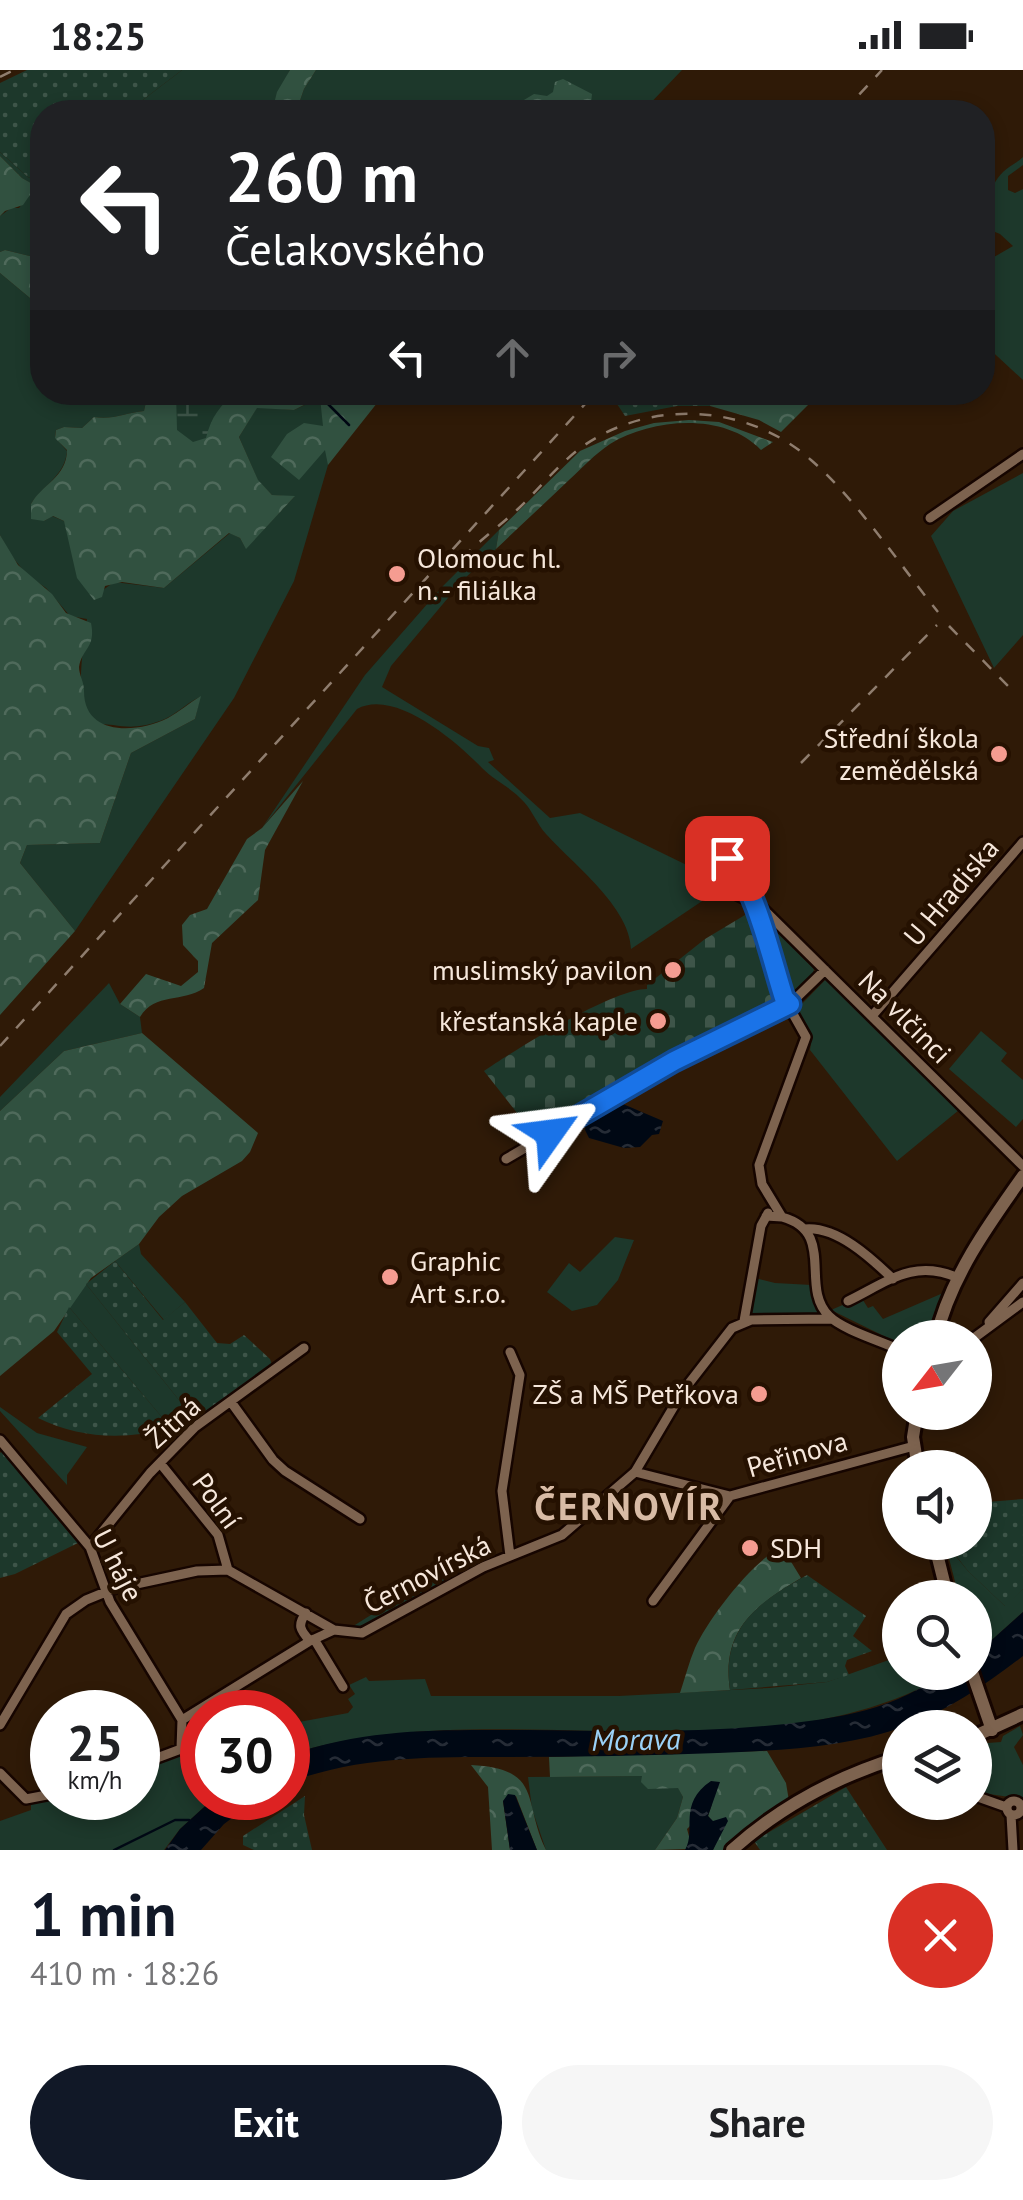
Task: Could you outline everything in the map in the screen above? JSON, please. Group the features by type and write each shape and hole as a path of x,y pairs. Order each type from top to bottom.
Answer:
{"street":[{"path":"930,518 1023,454"},
{"name":"U Hradiska","path":"872,1016 1023,842"},
{"path":"727,858 734,845"},
{"name":"Na vlčinci","path":"756,901 746,900 717,877 714,870 727,858 737,866 756,901 1023,1166"},
{"path":"756,901 784,998 805,1030 806,1041 759,1165 760,1179 779,1212 805,1229 813,1246 822,1306 832,1319"},
{"path":"506,1159 674,1061 790,1004 825,970"},
{"path":"941,1320 958,1278 1023,1176"},
{"path":"779,1212 766,1216 760,1226 744,1321 832,1319 882,1342"},
{"path":"805,1229 814,1228 842,1239 893,1279"},
{"path":"848,1301 920,1268 958,1278"},
{"path":"992,1320 1023,1282"},
{"path":"992,1323 1023,1302"},
{"name":"Černovírská","path":"231,1690 312,1640 334,1630 362,1633 510,1556 562,1536 635,1472 683,1391 729,1331 744,1321"},
{"name":"Žitná","path":"90,1547 195,1427 304,1348"},
{"path":"510,1352 520,1376 502,1491 510,1556"},
{"path":"231,1402 285,1471 360,1519"},
{"path":"915,1430 915,1450"},
{"name":"U háje","path":"0,1440 90,1547 113,1608 180,1717"},
{"name":"Peřinova","path":"635,1472 730,1496 914,1446"},
{"name":"Polní","path":"160,1463 218,1535 228,1570"},
{"path":"653,1601 730,1496"},
{"path":"0,1725 66,1614 106,1591 197,1570 228,1570 334,1630"},
{"path":"306,1613 300,1629 312,1640 343,1687"},
{"path":"992,1730 1023,1714"},
{"path":"732,1850 790,1806 851,1771 882,1764"},
{"path":"0,1773 26,1800 30,1799"},
{"path":"992,1802 1017,1810 1013,1850"}],"green space":[{"path":"27,70 182,70 143,100 30,100 29,178 0,152 0,83"},
{"path":"182,70 290,70 277,100 143,100"},
{"path":"290,70 316,70 300,100 275,100"},
{"path":"316,70 682,70 653,100 300,100"},
{"path":"563,79 592,94 591,100 524,100 534,94 547,96 553,92 555,82"},
{"path":"0,152 30,177 30,183 22,178"},
{"path":"0,156 30,183 30,195 23,205 0,216"},
{"path":"1023,157 1023,165 1008,176 1008,190 1015,193 1023,189 1023,380 995,354 995,256 1013,246 995,232 995,183"},
{"path":"30,193 30,256 0,252 0,216 11,208 19,208"},
{"path":"0,252 30,256 30,298 0,273"},
{"path":"0,273 30,298 30,405 145,405 144,411 94,417 82,428 56,430 55,437 67,451 65,460 58,474 31,504 44,521 52,516 64,521 103,590 114,582 164,588 230,533 240,538 246,548 294,497 272,495 258,481 239,437 257,407 294,410 305,405 330,405 328,465 294,581 234,698 75,931 20,863 27,845 100,843 131,753 195,719 200,697 148,725 119,726 91,719 82,700 81,686 87,619 70,616 46,588 27,575 0,535"},
{"path":"145,405 304,405 294,410 257,408 239,437 258,480 272,495 295,496 246,549 240,538 229,533 164,588 122,582 105,586 102,597 94,600 77,578 64,521 53,516 44,521 31,519 31,504 59,474 66,459 67,450 55,438 56,430 82,428 94,417 144,411"},
{"path":"176,405 223,405 206,438 193,442 177,430"},
{"path":"321,405 376,405 328,465 325,450 299,480 271,457 287,434 304,423 323,426"},
{"path":"618,405 710,405 677,406 625,416"},
{"path":"808,405 781,432 759,420 710,406"},
{"path":"689,420 719,422 773,442 761,450 728,429 688,423 667,424 627,435 594,457 496,549 499,530 580,451 625,431"},
{"path":"1023,473 1023,635 994,668 931,536 953,511"},
{"path":"499,530 496,549 463,580 391,666 382,687 478,746 489,748 494,760 488,762 550,818 580,813 699,871 720,889 631,949 628,933 611,902 546,834 519,797 441,732 389,706 372,704 357,709 262,828 365,675 443,586"},
{"path":"0,535 18,565 52,594 66,613 91,623 92,638 79,667 92,716 114,727 141,727 168,718 201,696 195,719 131,753 100,843 27,845 20,863 75,931 0,1015"},
{"path":"303,781 265,850 258,900 212,943 204,988 153,1004 140,1017 120,1004 146,974 181,986 198,972 198,961 183,945 182,925 190,915 207,909 247,839 262,828"},
{"path":"750,912 780,1003 670,1053 668,1058 579,1110 571,1110 571,1114 536,1137 484,1071 589,1009 647,989 647,985 705,939"},
{"path":"762,916 814,969 812,978 795,995 787,994"},
{"path":"826,979 959,1110 897,1161 810,1050 812,1036 797,1009"},
{"path":"109,983 120,1004 140,1017 142,1033 64,1051 0,1111 0,1097"},
{"path":"981,1031 1007,1053 1001,1061 1023,1080 1023,1119 1016,1127 949,1069"},
{"path":"142,1033 258,1133 242,1161 182,1196 159,1217 139,1244 91,1278 54,1331 0,1376 0,1111 64,1051"},
{"path":"615,1237 634,1240 618,1280 597,1305 572,1311 547,1292 569,1263 580,1272"},
{"path":"139,1244 141,1254 185,1302 164,1320 115,1261"},
{"path":"115,1261 163,1320 185,1302 217,1343 230,1344 244,1335 272,1365 195,1420 86,1284"},
{"path":"755,1278 812,1285 821,1315 748,1316"},
{"path":"86,1284 195,1420 171,1428 69,1307"},
{"path":"943,1293 935,1320 882,1320 882,1335 831,1310 861,1297 883,1319"},
{"path":"69,1307 171,1428 137,1434 87,1434 38,1418 92,1374 57,1332"},
{"path":"0,1407 37,1433 87,1447 67,1475 67,1485 0,1411"},
{"path":"3,1450 82,1541 0,1578 0,1453"},
{"path":"1023,1499 1023,1589 1006,1607 992,1594 992,1580 978,1580 959,1560 992,1560 992,1502"},
{"path":"782,1547 801,1578 744,1622 731,1652 730,1690 680,1693 695,1648 710,1622 745,1577"},
{"path":"474,1556 478,1566 360,1629 347,1630 417,1586"},
{"path":"949,1560 959,1560 978,1580 955,1580"},
{"path":"807,1575 866,1616 853,1636 872,1651 847,1660 849,1675 827,1682 730,1690 731,1650 737,1633 759,1607"},
{"path":"1023,1589 1023,1612 992,1640 992,1594 1005,1606"},
{"path":"882,1662 882,1690 912,1690 873,1707 793,1724 709,1731 452,1730 369,1737 310,1750 310,1720 348,1713 353,1707 348,1699 355,1694 349,1685 366,1677 369,1681 425,1679 431,1696 619,1696 827,1682"},
{"path":"1020,1726 1023,1735 1014,1747 1023,1765 1023,1799 992,1794 992,1743 1001,1742 1003,1736"},
{"path":"767,1751 786,1783 789,1801 723,1850 713,1850 721,1831 708,1816 712,1804 687,1829 690,1840 686,1849 655,1850 677,1818 683,1797 678,1788 648,1789 641,1782 642,1776 550,1777 549,1757"},
{"path":"180,1752 180,1820 190,1820 164,1850 0,1850 0,1821 30,1810 30,1820 160,1820 160,1760"},
{"path":"471,1765 510,1773 520,1781 527,1791 546,1850 537,1850 516,1796 503,1801 510,1850 492,1850 488,1787"},
{"path":"642,1776 678,1787 683,1797 677,1818 655,1850 546,1850 532,1809 528,1777"},
{"path":"846,1787 887,1850 760,1850 754,1841"},
{"path":"268,1820 305,1820 312,1850 254,1850 243,1845 243,1836"}],"water":[{"path":"623,1104 663,1121 659,1134 652,1135 640,1147 624,1148 589,1138 586,1123"},
{"path":"1023,1612 1023,1656 992,1678 992,1640"},
{"name":"Morava","path":"917,1690 974,1690 940,1710 882,1710 882,1733 813,1747 718,1753 395,1760 310,1775 310,1749 378,1735 465,1730 704,1730 820,1719 887,1703"},
{"path":"711,1781 720,1782 708,1816 713,1821 726,1817 728,1821 713,1850 685,1850 694,1799"},
{"path":"508,1794 515,1795 537,1850 510,1850 503,1801"},
{"path":"190,1820 229,1820 201,1850 165,1850"}],"waterway":[{"path":"329,405 349,425"},
{"path":"114,1850 180,1820"}],"railway":[{"path":"0,77 14,70"},
{"path":"854,100 882,70"},
{"path":"0,1046 584,405"},
{"path":"462,558 563,463 606,432 635,421 697,414 757,427 811,460 861,513 938,612"},
{"path":"801,763 937,625"},
{"path":"949,626 1008,686"}],"place":[{"name":"Olomouc hl. n. - filiálka","path":"397,574"},
{"name":"Střední škola zemědělská","path":"999,754"},
{"name":"muslimský pavilon","path":"673,970"},
{"name":"křesťanská kaple","path":"658,1021"},
{"name":"Graphic Art s.r.o.","path":"390,1277"},
{"name":"ZŠ a MŠ Petřkova","path":"759,1394"},
{"name":"SDH","path":"750,1548"}],"district":[{"name":"ČERNOVÍR","path":"629,1507"}],"route":[{"path":"550,1133 674,1061 790,1004 784,998 756,901 737,866 727,858"}]}
